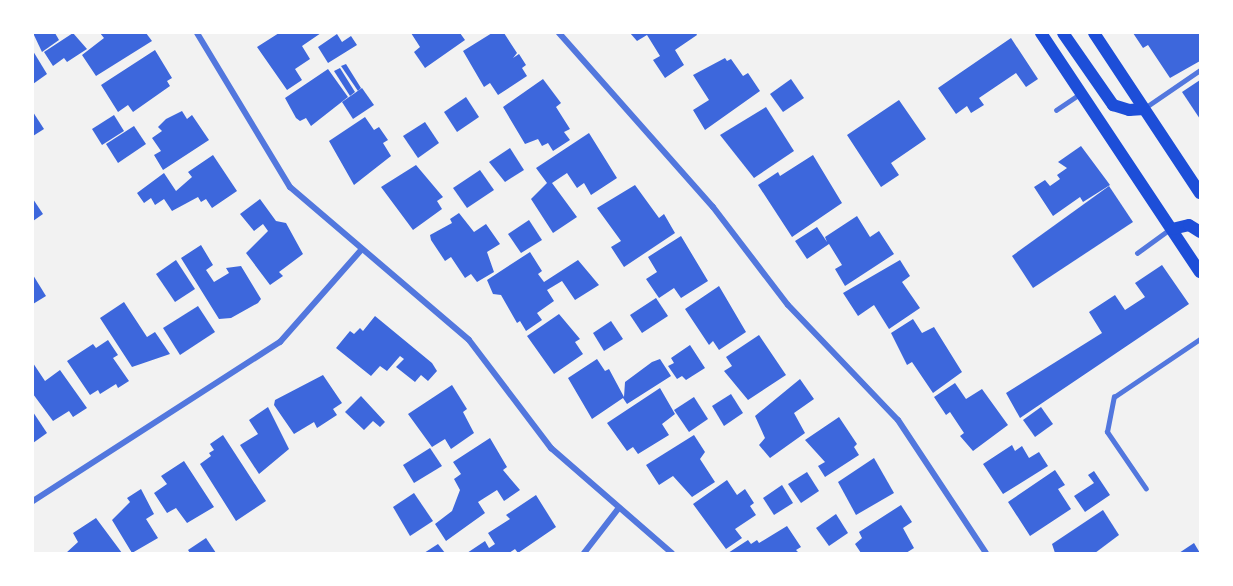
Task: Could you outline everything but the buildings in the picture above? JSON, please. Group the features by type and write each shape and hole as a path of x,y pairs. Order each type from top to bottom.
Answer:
{"main road":[{"path":"1041,33 1200,272"},
{"path":"1063,33 1113,105 1129,110 1144,109"},
{"path":"1094,33 1200,193"},
{"path":"1172,229 1189,225 1200,232"}],"street":[{"path":"197,33 283,179 361,250 470,340 550,448 618,509 672,553"},
{"path":"559,33 713,207 788,305 898,420 986,553"},
{"path":"33,501 280,342 361,250"},
{"path":"584,553 618,509"}],"lane":[{"path":"1144,109 1200,70"},
{"path":"1056,111 1080,94"},
{"path":"1137,253 1172,229"},
{"path":"1146,489 1107,432 1114,397 1200,339"}]}
